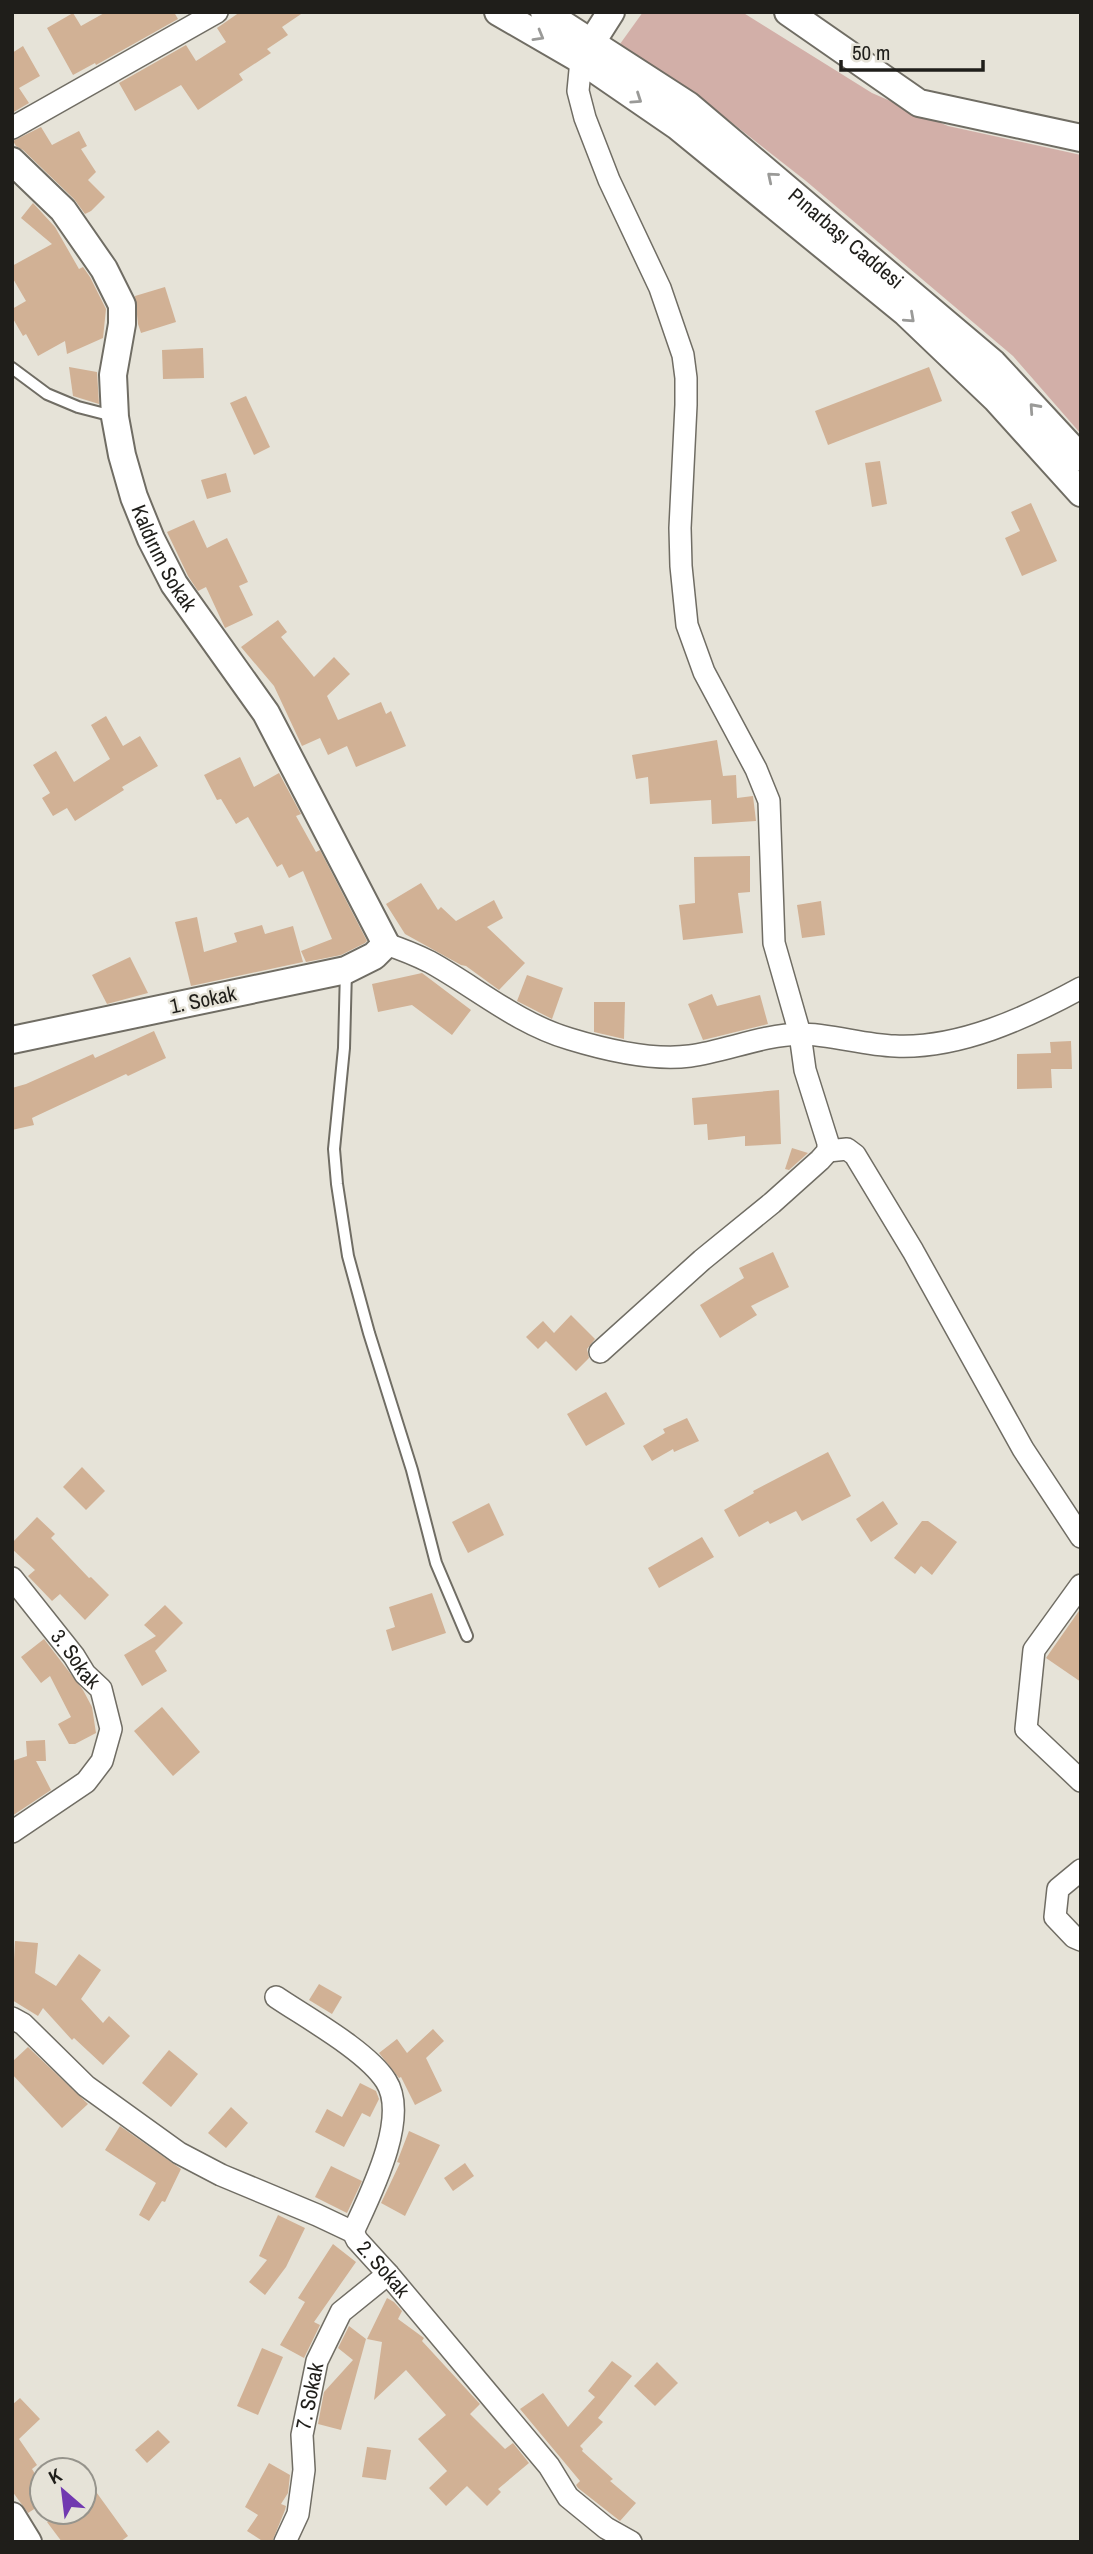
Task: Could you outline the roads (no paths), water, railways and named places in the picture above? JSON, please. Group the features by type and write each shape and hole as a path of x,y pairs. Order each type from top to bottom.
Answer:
{"street":[{"path":"12,128 217,12"},
{"path":"498,12 585,51"},
{"path":"544,12 585,51 905,313 996,399 1081,493"},
{"path":"611,12 585,51 578,91 609,180 660,288 683,355 686,405 680,528 687,625 704,672 757,769 768,801 774,943 800,1034 805,1070 825,1130 828,1151"},
{"path":"788,12 919,103 1081,138"},
{"name":"Pınarbaşı Caddesi","path":"585,51 688,105 993,363 1081,458"},
{"name":"Kaldırım Sokak","path":"12,161 63,211 104,269 122,305 122,324 113,375 115,417 134,497 164,566 266,713 386,944"},
{"path":"386,944 431,963 514,1015 540,1028 569,1039 658,1057 688,1057 800,1034 867,1045 929,1044 966,1037 1009,1022 1081,988"},
{"name":"1. Sokak","path":"12,1040 346,970 374,956 386,944"},
{"path":"600,1352 828,1151 847,1149 855,1155 914,1251 1023,1449 1081,1537"},
{"name":"3. Sokak","path":"12,1578 74,1656 85,1674 102,1689 111,1729 102,1761 86,1782 12,1832"},
{"path":"1081,1585 1034,1650 1026,1729 1081,1781"},
{"path":"1081,1870 1058,1889 1055,1917 1074,1937 1081,1940"},
{"path":"276,1997 363,2056 387,2082 395,2104 383,2166 353,2232"},
{"name":"2. Sokak","path":"12,2018 23,2024 86,2086 179,2153 221,2175 353,2232 549,2466 568,2497 606,2528 631,2542"},
{"name":"7. Sokak","path":"285,2542 298,2514 304,2470 302,2435 317,2361 341,2312 388,2274"},
{"path":"12,2516 28,2542"}],"lane":[{"path":"12,368 47,394 78,407 115,417"},
{"path":"346,970 344,1048 334,1149 348,1255 412,1471 436,1563 467,1636"}]}
